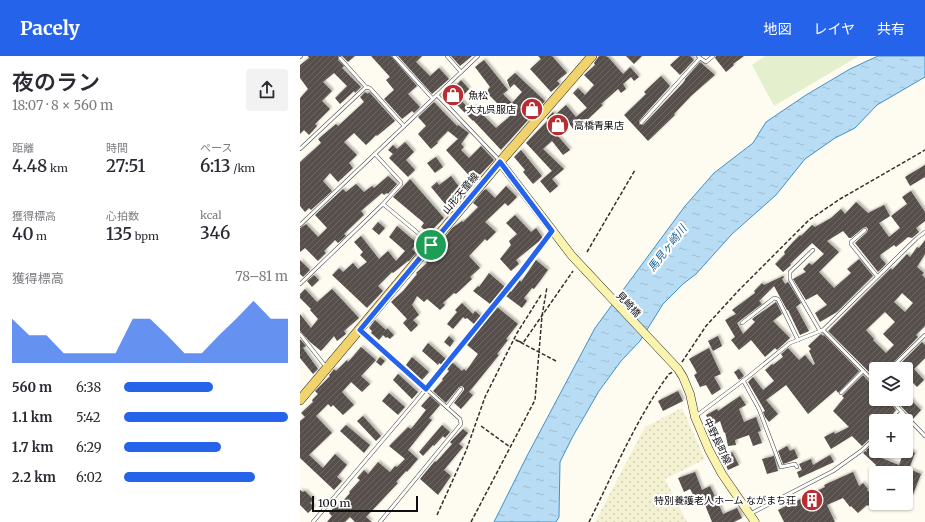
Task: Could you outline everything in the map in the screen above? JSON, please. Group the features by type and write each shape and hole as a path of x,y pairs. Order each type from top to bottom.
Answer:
{"main road":[{"name":"山形天童線","path":"300,400 500,162 592,56"},
{"path":"500,162 552,231"},
{"name":"見崎橋","path":"552,231 572,256 675,367"},
{"name":"中野長町線","path":"675,367 683,377 690,394 695,417 709,450 722,474 753,518"}],"lane":[{"path":"394,56 433,99"},
{"path":"447,56 461,72"},
{"path":"300,225 478,56"},
{"path":"641,122 698,57 706,62 713,56"},
{"path":"340,58 366,87 370,88 404,126"},
{"path":"300,149 366,87"},
{"path":"437,94 500,162"},
{"path":"300,141 304,145"},
{"path":"300,284 383,204 401,184 401,182 375,154"},
{"path":"383,204 431,245"},
{"path":"865,230 851,242 851,244 877,276"},
{"path":"313,522 426,389 521,272 552,231"},
{"path":"695,417 790,343 821,330 925,232"},
{"path":"813,250 790,272 790,279 821,330 869,377"},
{"path":"742,323 774,298 778,299 798,340"},
{"path":"360,330 460,419 461,424 380,522"},
{"path":"300,334 327,368"},
{"path":"897,362 925,335"},
{"path":"841,393 863,371"},
{"path":"744,380 759,409 781,467 795,464 797,467"},
{"path":"447,407 461,389"},
{"path":"896,406 925,436"},
{"path":"753,518 833,471 869,444"}],"path":[{"path":"589,522 639,422 656,393 706,326 739,290 809,220 840,199 925,150"},
{"path":"587,252 635,170"},
{"path":"556,361 516,340 523,343 573,270"},
{"path":"471,522 535,400 542,316 547,287"},
{"path":"437,515 466,451 485,397 517,333 541,295"},
{"path":"481,426 510,447"}],"shaded area":[{"path":"682,408 705,459 665,479 687,522 595,522 645,427"}],"green space":[{"path":"765,56 859,56 774,106 752,65"}],"water":[{"name":"馬見ヶ崎川","path":"878,56 925,56 925,77 877,105 855,128 835,138 805,159 776,195 732,234 696,274 683,284 663,304 640,341 621,361 599,391 560,462 559,517 556,522 494,522 527,456 595,328 685,206 714,173 753,143 766,122 806,95 850,69"}],"building":[{"path":"308,56 338,56 338,60 344,66 342,68 361,87 355,93 354,91 340,104 335,98 347,86 334,73 323,82 332,91 322,101 330,109 315,124 317,126 309,135 304,130 300,134 300,98 308,89 300,78 300,65 309,58"},
{"path":"342,56 355,56 348,62"},
{"path":"371,56 391,56 417,86 408,94 420,107 414,113 412,111 402,119 384,99 394,90 386,80 390,77"},
{"path":"398,56 422,56 416,62 430,76 439,68 449,79 432,94"},
{"path":"451,56 472,56 460,66"},
{"path":"538,56 552,56 567,73 557,81 560,84 551,92 530,69 541,59"},
{"path":"599,56 606,56 609,58 623,74 630,67 639,77 634,81 631,77 623,84 626,89 621,93 618,89 601,104 603,105 586,121 584,119 573,129 569,123 557,135 570,150 563,155 552,141 543,149 564,169 552,179 558,186 550,193 540,181 552,171 526,143 548,120 547,118 553,112 555,115 566,105 576,117 587,108 573,93 578,88 585,95 594,85 584,75 595,65 594,63"},
{"path":"626,56 642,56 634,64"},
{"path":"680,56 690,56 694,60 680,75 670,65"},
{"path":"716,56 744,56 733,64 734,65 726,72 715,58"},
{"path":"484,60 508,90 503,94 512,103 522,92 514,84 510,88 507,80 515,73 545,101 501,150 444,92 453,84 455,86 461,80 469,89 460,99 470,110 474,106 496,128 510,116 486,92 490,87 475,67"},
{"path":"700,62 715,75 691,96 674,114 675,115 648,141 624,115 646,94 644,92 661,76 670,86 639,121 639,125 643,125 683,83"},
{"path":"365,92 368,94 369,92 395,121 377,136 376,135 366,145 354,133 344,142 357,155 349,163 353,168 338,182 330,173 323,181 332,191 311,210 309,208 305,212 300,206 300,162 321,143 318,139 336,124 338,126 364,102 360,97"},
{"path":"434,102 457,126 458,125 469,133 461,144 464,147 461,150 469,158 481,146 494,160 474,181 446,150 458,139 448,131 431,149 418,134 426,126 418,117"},
{"path":"405,142 414,152 406,160 415,170 408,177 389,158 393,154 388,150 393,145 397,149"},
{"path":"521,150 542,176 533,184 523,172 525,170 514,157"},
{"path":"436,157 443,167 435,173 427,163"},
{"path":"925,165 925,177 910,186 905,177"},
{"path":"388,176 397,184 388,194 387,193 384,195 382,193 361,211 364,215 344,234 346,236 338,243 335,240 324,251 326,253 318,261 305,248 300,252 300,228 306,224 318,237 327,228 315,215 343,189 346,192 356,184 364,192 372,186 374,188"},
{"path":"451,176 463,192 454,200 457,204 450,210 431,187 437,182 439,185"},
{"path":"410,179 444,218 429,233 421,227 424,223 393,197"},
{"path":"506,186 517,197 508,206 505,203 485,222 496,232 487,241 485,239 469,256 480,268 470,277 472,279 456,294 454,293 443,303 445,305 440,310 427,299 424,302 417,296 412,305 419,315 413,320 418,325 411,332 403,323 407,319 391,302 403,291 417,274 416,273 427,263 426,262 435,253 433,251 442,242 452,228 462,221 463,222 478,207 473,203 483,191 486,189 495,198"},
{"path":"911,191 925,212 925,221 916,228 919,232 912,238 908,237 896,247 894,245 880,255 886,264 878,272 855,243 867,232 868,229 866,227 851,238 849,238 843,231 827,241 839,252 819,272 834,288 851,273 847,269 859,259 873,276 837,312 820,322 815,313 827,305 817,294 806,300 793,279 806,272 803,269 809,263 812,265 824,254 812,243 783,272 775,264 785,254 784,252 793,242 812,225 815,227 831,218 841,209 845,214 856,202 868,213 884,205 890,216 879,223 889,237 900,228 891,216 907,204 902,197"},
{"path":"515,215 531,232 536,228 543,238 516,260 519,264 511,271 500,259 511,245 509,241 517,234 506,223"},
{"path":"378,222 385,228 379,235 372,229"},
{"path":"397,226 417,243 412,249 416,253 409,261 393,273 392,272 378,286 383,291 367,308 332,275 339,268 343,272 353,263 358,269 367,262 360,255 363,252 354,242 361,236 379,259 388,251 396,261 405,251 389,237"},
{"path":"925,240 925,254 917,267 924,273 922,275 925,278 925,326 916,335 918,337 894,362 869,362 869,372 828,331 891,268 892,270 907,254 910,257 917,247 919,248","holes":["902,293 913,303 905,312 894,302","885,312 895,322 883,334 894,345 886,353 873,340 874,339 866,330"]},
{"path":"300,260 310,270 303,277 300,274"},
{"path":"536,260 548,270 534,289 532,288 524,298 527,301 522,308 506,296 520,280 521,282"},
{"path":"489,273 505,287 490,304 473,291 478,286 479,287"},
{"path":"314,275 319,280 312,287 307,281"},
{"path":"783,276 784,277 782,279 785,284 788,282 801,303 796,307 809,331 800,335 774,286 759,301 762,304 737,323 743,334 755,322 752,319 776,302 782,314 773,321 790,338 777,350 775,348 765,357 751,340 739,350 731,340 735,337 725,320 736,314 732,310 755,293 754,291 762,283 764,285"},
{"path":"305,289 317,302 332,289 359,318 344,331 346,334 337,341 334,336 321,351 300,331 300,314 311,328 318,319 300,298 300,294"},
{"path":"462,303 473,314 475,311 482,317 475,325 467,318 465,319 463,317 453,329 447,324 457,312 455,310"},
{"path":"497,307 518,324 506,339 508,340 497,354 499,355 469,392 473,395 461,409 454,403 464,390 462,386 459,387 446,403 433,391 449,371 447,369 451,364 453,363 462,371 464,369 466,371 478,354 467,345"},
{"path":"375,320 394,335 390,339 383,335 379,340 371,333 372,331 369,328"},
{"path":"821,334 823,336 824,335 859,371 838,393 836,390 808,414 786,385 766,400 778,414 769,422 763,412 765,411 748,382 753,377 763,390 774,381 765,370 783,357 781,354 788,348 799,360 805,355 813,365 815,364 809,351 811,349 808,346"},
{"path":"449,336 454,341 450,347 444,342"},
{"path":"718,336 722,346 713,351 708,341"},
{"path":"300,339 306,346 303,348 318,369 313,374 300,358"},
{"path":"922,342 925,345 925,358 914,369 924,380 917,387 913,383 913,362 902,362"},
{"path":"428,343 447,360 442,365 439,363 438,365 422,351"},
{"path":"361,347 376,360 361,376 370,384 362,392 351,382 342,392 354,405 343,415 333,405 331,407 328,404 316,416 332,433 309,455 323,468 335,454 347,465 337,477 342,481 334,490 300,458 300,421 305,417 301,413 313,402 312,400 318,394 315,391 330,376 329,375 334,369 336,371 347,360 348,362"},
{"path":"709,348 721,374 714,377 721,389 712,395 706,385 700,387 694,375 697,373 689,359"},
{"path":"380,357 385,361 381,366 376,362"},
{"path":"412,357 429,372 422,380 406,365"},
{"path":"739,369 744,376 739,380 734,372"},
{"path":"398,374 418,392 412,399 393,380"},
{"path":"863,375 869,382 869,406 893,406 896,410 893,414 869,414 869,439 862,446 852,436 831,449 824,437 834,432 835,434 849,427 833,411 844,398 842,396"},
{"path":"678,391 683,401 663,411 658,401"},
{"path":"389,393 405,407 398,415 382,401"},
{"path":"430,396 440,405 429,418 432,420 408,450 418,459 366,517 372,522 355,522 350,517 345,522 327,522 332,516 329,513 335,506 337,508 350,493 349,492 360,480 357,478 364,470 368,474 378,462 390,472 395,466 397,467 405,459 389,446 408,427 411,429 426,410 421,406"},
{"path":"740,396 746,405 739,409 744,422 756,417 761,431 758,432 762,443 753,446 749,435 735,440 736,445 728,446 725,432 724,433 720,421 711,426 706,415 717,409 718,411"},
{"path":"913,402 921,410 913,419 913,414 908,414 901,406 913,406"},
{"path":"363,416 381,436 376,441 357,421"},
{"path":"346,425 370,445 364,453 340,431"},
{"path":"442,425 450,432 445,438 443,436 423,456 419,452"},
{"path":"463,429 468,433 459,444 463,447 444,470 451,476 438,495 420,479 452,444 450,442"},
{"path":"787,446 790,451 794,449 798,458 783,464 778,451"},
{"path":"869,447 869,458 882,458 899,465 902,458 913,458 913,452 915,453 910,466 876,466 863,453 865,451 867,452 866,450"},
{"path":"732,452 739,465 728,470 722,457"},
{"path":"830,455 834,462 799,478 797,472 802,470 799,464 811,459 813,465"},
{"path":"774,456 778,471 767,474 762,459"},
{"path":"913,471 921,474 913,494"},
{"path":"695,472 702,490 710,486 723,514 737,508 742,518 734,522 712,522 703,500 698,503 690,489 684,492 678,478"},
{"path":"853,472 859,486 863,483 868,489 869,505 858,513 851,506 850,507 843,498 827,505 835,522 784,522 778,510 825,487 824,485"},
{"path":"300,490 303,492 305,491 314,500 310,503 314,507 308,513 300,505"}],"place":[{"name":"魚松","path":"453,95"},
{"name":"大丸呉服店","path":"532,109"},
{"name":"高橋青果店","path":"558,125"},
{"name":"特別養護老人ホーム ながまち荘","path":"812,500"}],"route":[{"path":"500,162 552,231 521,272 426,389 360,330 431,245 500,162"}]}
